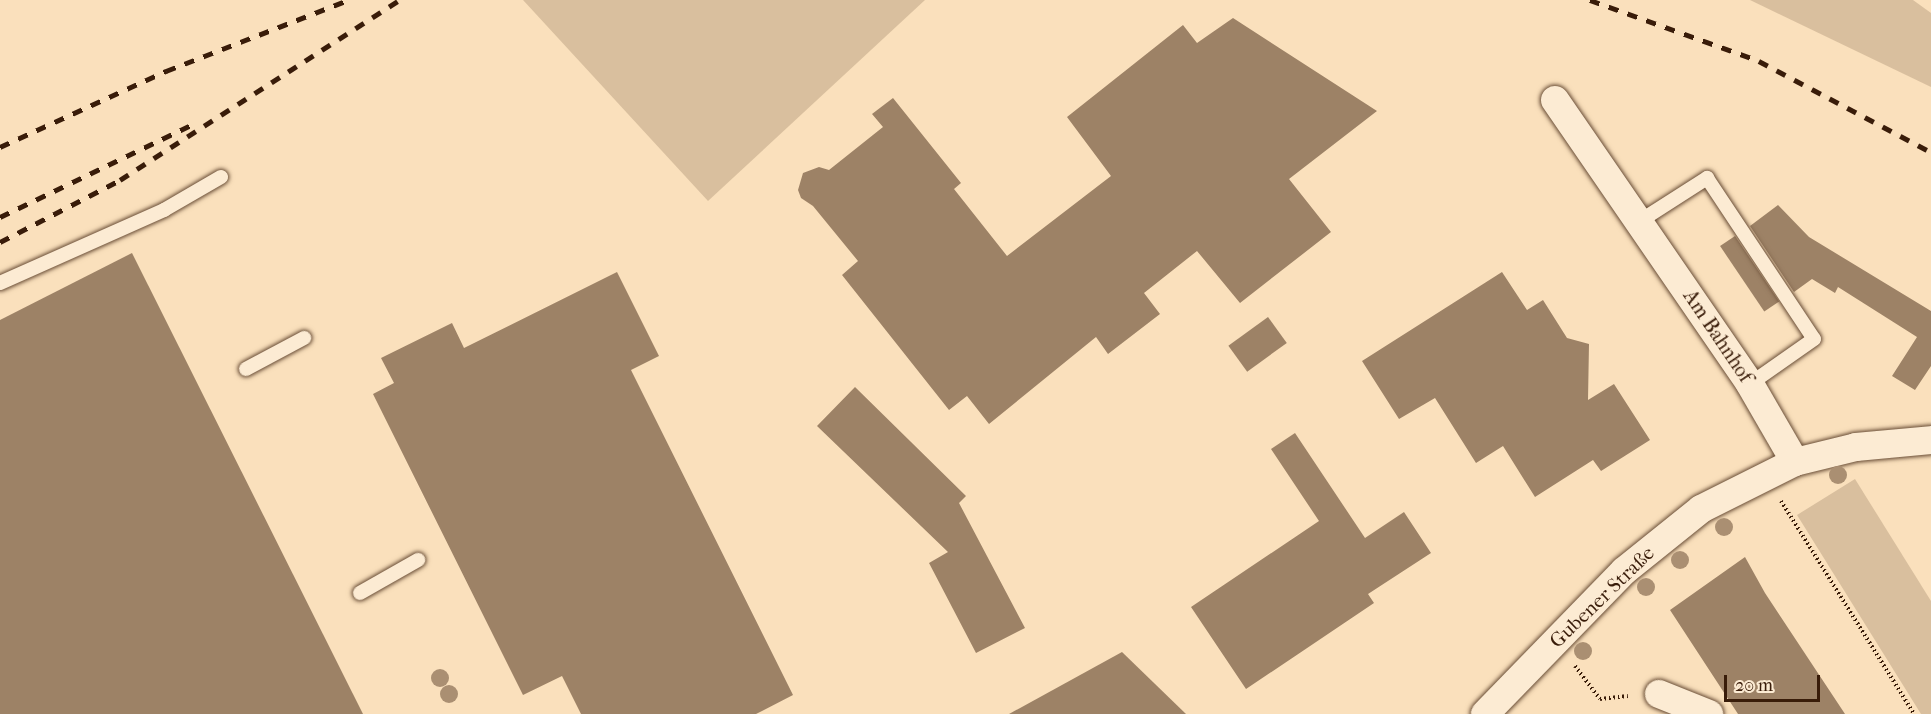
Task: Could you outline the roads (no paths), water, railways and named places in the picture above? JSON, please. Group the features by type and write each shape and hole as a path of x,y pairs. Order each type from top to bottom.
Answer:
{"street":[{"name":"Am Bahnhof","path":"1555,100 1750,384 1795,462"},
{"path":"1795,462 1856,447 1931,440"},
{"name":"Gubener Straße","path":"1485,714 1624,571 1692,515 1764,475 1795,462"},
{"path":"1659,694 1709,714"}],"lane":[{"path":"0,283 164,210 221,177"},
{"path":"1640,221 1707,178 1814,339 1750,384"},
{"path":"246,369 304,338"},
{"path":"360,593 418,560"}],"railway":[{"path":"0,147 166,71 348,0"},
{"path":"0,242 120,180 399,0"},
{"path":"1590,0 1759,61 1931,152"},
{"path":"0,217 195,123"}]}
